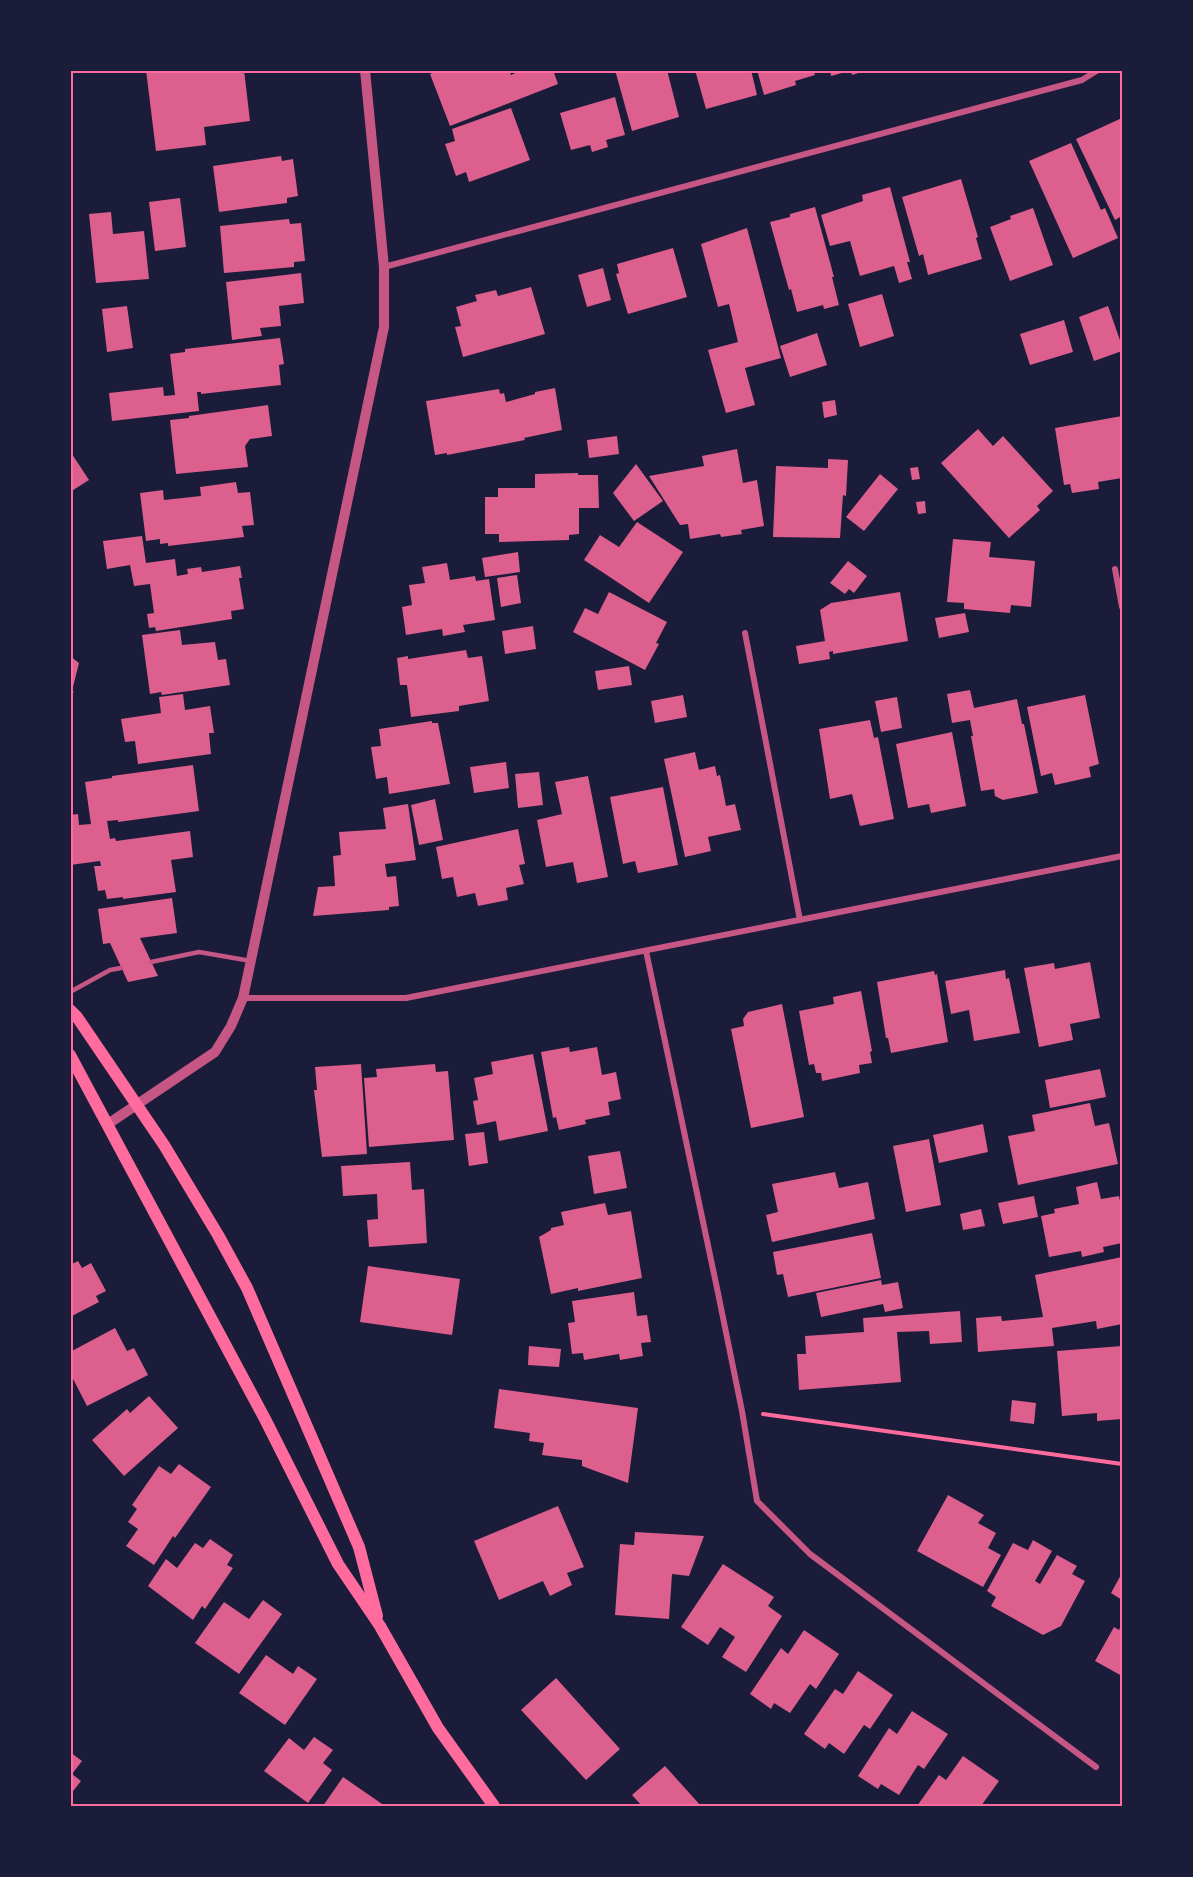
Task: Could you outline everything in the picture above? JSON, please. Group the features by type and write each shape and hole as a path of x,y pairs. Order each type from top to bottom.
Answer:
{"main road":[{"path":"70,1010 78,1017 137,1105 218,1235 247,1288 359,1547 380,1626"},
{"path":"70,1055 265,1419 338,1564 380,1626 438,1728 494,1806"}],"street":[{"path":"108,1124 215,1052 231,1026 243,998 384,327 384,267 365,70"},
{"path":"384,267 1082,80 1098,70"},
{"path":"1115,569 1122,607"},
{"path":"745,633 800,920"},
{"path":"243,998 406,998 1122,856"},
{"path":"646,951 742,1411 757,1501 810,1554 1096,1767"}],"lane":[{"path":"151,962 199,952 251,961"},
{"path":"70,992 110,970 121,968"}],"path":[{"path":"742,1411 1122,1464"}],"building":[{"path":"146,70 244,70 250,121 204,127 206,145 156,151"},
{"path":"440,70 509,70 511,75 522,70 553,70 558,84 450,126 430,74"},
{"path":"615,70 667,70 679,117 632,131"},
{"path":"695,70 751,70 757,95 706,109"},
{"path":"757,70 813,70 815,75 795,81 796,85 764,95"},
{"path":"830,70 849,70 849,71 831,76"},
{"path":"851,70 865,70 865,71 852,75"},
{"path":"615,97 625,135 606,140 608,147 592,152 590,145 571,150 560,113"},
{"path":"511,108 530,160 469,182 466,172 456,176 445,144 455,141 452,129"},
{"path":"1122,118 1122,216 1115,220 1076,139"},
{"path":"1071,143 1101,210 1105,208 1118,238 1073,258 1029,161"},
{"path":"281,156 282,161 293,159 298,196 287,198 287,203 219,212 213,166"},
{"path":"961,179 982,259 928,275 923,254 919,256 902,197"},
{"path":"890,187 910,262 907,262 912,279 899,283 894,266 860,276 850,241 830,246 821,215 863,201 862,195"},
{"path":"180,198 186,247 155,251 149,202"},
{"path":"815,207 834,277 832,277 839,305 824,309 823,305 797,312 770,222"},
{"path":"1033,208 1053,265 1010,281 990,227 1011,219 1010,216"},
{"path":"111,212 113,234 144,231 149,279 96,283 89,214"},
{"path":"289,219 290,224 301,223 305,261 294,262 294,267 224,273 220,226"},
{"path":"747,228 781,358 745,368 755,405 726,413 708,350 738,342 729,304 718,307 701,244"},
{"path":"673,248 687,297 628,314 616,274 619,273 617,264"},
{"path":"603,268 611,300 587,307 578,275"},
{"path":"301,273 304,303 279,306 281,326 260,328 262,336 232,340 226,282"},
{"path":"531,287 545,334 463,357 455,327 461,326 456,307 477,301 475,295 496,290 498,296"},
{"path":"882,294 894,336 860,347 848,304"},
{"path":"127,306 133,348 107,352 102,309"},
{"path":"1108,306 1122,351 1094,361 1079,317"},
{"path":"1064,320 1073,352 1030,365 1020,334"},
{"path":"817,333 827,365 790,377 780,346"},
{"path":"280,338 284,364 279,365 281,385 201,394 197,392 199,411 112,421 109,393 163,387 164,396 175,395 170,354 185,352 185,349"},
{"path":"555,388 562,430 524,438 525,440 447,455 447,453 435,455 426,401 499,389 500,394 504,393 506,402"},
{"path":"835,400 837,415 824,418 822,402"},
{"path":"268,405 272,436 250,439 245,446 248,467 176,474 170,420"},
{"path":"1122,416 1122,478 1098,482 1099,489 1072,493 1070,484 1064,485 1055,428"},
{"path":"978,429 993,446 1003,436 1053,491 1037,506 1040,510 1009,538 941,463"},
{"path":"617,436 619,454 589,458 587,440"},
{"path":"737,449 743,483 757,480 764,526 741,530 742,534 721,537 720,534 690,539 688,524 680,525 649,476 704,466 702,456"},
{"path":"70,451 89,480 70,492"},
{"path":"828,459 848,460 840,538 773,537 776,466 828,468"},
{"path":"636,464 663,501 634,521 613,493"},
{"path":"918,467 920,479 912,480 910,468"},
{"path":"578,473 578,475 598,475 599,508 579,508 579,534 569,535 569,540 499,542 499,534 485,534 485,497 498,497 498,488 535,488 535,474"},
{"path":"880,474 898,489 864,531 846,517"},
{"path":"236,482 238,493 250,492 254,525 242,526 244,537 168,546 168,543 160,544 160,539 146,541 140,493 163,490 164,500 201,496 200,487"},
{"path":"925,501 926,513 918,514 916,502"},
{"path":"637,522 683,552 649,603 584,560 600,535 619,547"},
{"path":"142,536 146,563 175,559 177,576 188,574 187,569 201,567 202,572 240,566 242,578 239,578 244,609 231,611 232,619 156,631 155,627 149,628 147,614 154,613 150,584 134,586 130,565 107,569 103,541"},
{"path":"953,539 991,542 989,557 1035,561 1031,607 1011,605 1010,613 964,609 964,603 947,602"},
{"path":"518,552 520,572 485,577 482,558"},
{"path":"848,561 867,576 854,593 849,589 845,594 830,583"},
{"path":"447,563 450,580 475,576 476,581 489,579 495,620 463,625 465,632 443,636 442,629 406,635 402,607 412,605 409,585 425,583 422,567"},
{"path":"517,575 521,603 501,607 497,578"},
{"path":"609,592 667,622 656,643 659,644 645,670 573,632 585,608 598,614"},
{"path":"900,592 908,641 833,654 833,651 829,652 830,659 799,664 796,646 825,641 820,610 831,603"},
{"path":"965,613 969,632 939,638 935,618"},
{"path":"533,626 536,649 505,654 502,631"},
{"path":"180,630 182,645 215,642 218,660 226,659 230,685 162,695 161,692 150,694 142,635"},
{"path":"466,650 468,658 482,656 489,701 459,706 459,711 411,717 407,685 400,685 397,658 408,656 408,659"},
{"path":"70,656 79,663 72,691 74,692 70,696"},
{"path":"629,666 632,685 598,690 595,671"},
{"path":"970,690 974,708 1017,699 1038,793 1003,800 995,796 994,789 981,791 970,720 952,723 947,694"},
{"path":"183,694 185,710 210,706 214,733 209,733 211,754 138,764 135,741 125,742 121,719 161,713 159,697"},
{"path":"683,695 687,717 655,723 651,701"},
{"path":"1085,695 1099,764 1089,767 1091,777 1055,785 1052,773 1041,776 1027,707"},
{"path":"897,697 902,728 881,732 875,701"},
{"path":"870,720 874,738 878,737 894,819 860,826 852,794 830,799 819,729"},
{"path":"432,721 432,723 438,723 450,784 389,794 387,777 376,779 371,747 381,746 379,729"},
{"path":"952,732 966,806 931,813 929,804 908,808 896,744"},
{"path":"695,752 699,770 715,766 717,776 720,775 726,806 735,804 741,830 708,837 711,851 685,857 664,759"},
{"path":"506,762 509,788 474,793 470,767"},
{"path":"193,765 199,811 118,822 118,820 107,821 110,839 115,838 116,841 190,831 193,857 171,860 176,892 107,899 105,890 98,891 94,866 101,866 100,861 70,865 70,815 78,814 79,825 91,824 85,782"},
{"path":"539,772 543,805 518,808 515,774"},
{"path":"588,776 608,877 577,883 573,862 546,867 537,820 562,814 555,782"},
{"path":"663,787 678,865 638,873 635,861 623,864 610,797"},
{"path":"435,799 443,840 419,845 411,805"},
{"path":"408,804 416,860 385,864 387,877 396,876 399,906 389,907 389,910 313,916 318,887 335,886 333,856 341,855 339,832 386,829 383,808"},
{"path":"518,829 525,864 519,865 524,884 506,888 508,900 478,906 475,893 457,897 453,877 442,879 436,847"},
{"path":"172,898 177,933 140,938 158,976 128,982 110,943 103,944 98,909"},
{"path":"1090,962 1100,1018 1070,1024 1073,1040 1039,1047 1024,968 1054,963 1055,969"},
{"path":"1005,970 1006,979 1009,978 1020,1033 974,1041 969,1010 951,1014 945,981"},
{"path":"934,971 935,975 937,974 948,1042 891,1053 888,1038 886,1038 877,982"},
{"path":"861,991 872,1051 870,1052 872,1063 859,1065 860,1073 822,1081 821,1073 816,1073 814,1064 809,1065 799,1011 834,1004 833,997"},
{"path":"782,1004 804,1117 751,1128 731,1029 744,1026 743,1019 748,1012"},
{"path":"569,1047 570,1052 597,1047 602,1075 616,1072 621,1099 608,1102 610,1115 585,1120 586,1124 559,1130 556,1117 553,1118 541,1052"},
{"path":"533,1054 548,1131 499,1141 496,1121 477,1125 473,1101 478,1100 474,1078 493,1074 491,1062"},
{"path":"361,1064 367,1154 322,1157 314,1090 317,1090 315,1067"},
{"path":"435,1064 436,1072 448,1071 454,1140 369,1147 364,1078 377,1077 376,1069"},
{"path":"1100,1069 1106,1097 1050,1108 1045,1080"},
{"path":"1090,1103 1095,1126 1109,1123 1118,1164 1018,1185 1008,1136 1035,1131 1032,1115"},
{"path":"983,1124 988,1152 939,1163 933,1135"},
{"path":"484,1132 488,1163 469,1166 465,1134"},
{"path":"929,1139 941,1205 906,1212 893,1146"},
{"path":"620,1151 627,1188 594,1194 588,1156"},
{"path":"410,1162 412,1190 424,1189 427,1243 369,1247 367,1220 378,1219 377,1194 343,1196 341,1166"},
{"path":"835,1172 839,1188 868,1182 875,1219 772,1242 766,1215 778,1212 772,1184"},
{"path":"1097,1182 1101,1199 1119,1196 1122,1212 1122,1243 1103,1247 1104,1252 1082,1257 1081,1251 1049,1257 1041,1216 1055,1213 1054,1209 1079,1204 1076,1187"},
{"path":"1034,1196 1038,1217 1003,1224 998,1203"},
{"path":"605,1203 608,1215 631,1211 642,1278 551,1294 539,1237 551,1228 564,1225 561,1212"},
{"path":"981,1209 985,1226 963,1230 960,1214"},
{"path":"872,1233 881,1278 788,1297 783,1274 777,1275 773,1252"},
{"path":"1122,1257 1122,1324 1097,1329 1096,1321 1052,1328 1054,1346 978,1352 976,1318 1001,1316 1002,1321 1043,1317 1035,1275"},
{"path":"78,1261 82,1268 91,1263 106,1291 96,1296 99,1302 70,1317 70,1265"},
{"path":"368,1266 460,1279 452,1335 360,1322"},
{"path":"881,1280 882,1285 898,1282 903,1308 885,1312 883,1304 821,1317 816,1293"},
{"path":"634,1292 637,1316 647,1315 651,1342 641,1343 643,1356 620,1360 619,1354 584,1360 583,1353 572,1354 568,1323 575,1322 572,1301"},
{"path":"960,1311 962,1342 930,1344 929,1331 897,1332 901,1382 799,1390 797,1354 806,1354 805,1336 864,1332 863,1318"},
{"path":"115,1328 127,1351 134,1348 148,1375 87,1406 70,1373 70,1352"},
{"path":"529,1346 561,1349 559,1367 528,1365"},
{"path":"1122,1346 1122,1419 1097,1421 1097,1413 1062,1416 1057,1351"},
{"path":"499,1389 638,1408 628,1483 582,1466 582,1460 542,1455 544,1443 529,1441 530,1433 494,1428"},
{"path":"149,1396 178,1428 124,1476 92,1440 127,1409 130,1413"},
{"path":"1012,1400 1036,1403 1034,1424 1010,1421"},
{"path":"179,1464 211,1487 154,1565 126,1546 138,1529 128,1522 137,1509 132,1505 159,1466 171,1474"},
{"path":"948,1495 984,1515 978,1523 996,1533 988,1548 1001,1555 983,1587 917,1551"},
{"path":"558,1506 584,1567 567,1573 572,1585 550,1596 543,1581 499,1600 474,1541"},
{"path":"635,1532 704,1536 689,1576 672,1574 669,1619 615,1615 620,1544 634,1545"},
{"path":"210,1539 233,1555 227,1565 233,1568 205,1609 202,1606 193,1620 148,1586 166,1559 177,1568 195,1543 203,1548"},
{"path":"1033,1540 1052,1551 1035,1581 1040,1584 1057,1555 1077,1566 1072,1574 1085,1581 1061,1626 1043,1635 991,1606 996,1597 987,1591 1013,1543 1028,1550"},
{"path":"723,1564 774,1597 768,1606 782,1616 746,1672 722,1657 735,1637 720,1627 708,1645 681,1627"},
{"path":"1122,1573 1122,1600 1111,1593"},
{"path":"263,1600 282,1614 239,1674 195,1643 224,1602 249,1619"},
{"path":"1122,1623 1122,1676 1095,1661 1114,1627 1119,1630"},
{"path":"804,1630 839,1654 816,1689 810,1684 790,1713 774,1703 771,1709 750,1694 781,1648 788,1654"},
{"path":"266,1655 293,1674 298,1666 317,1679 285,1725 239,1693"},
{"path":"858,1671 893,1695 870,1729 864,1725 844,1754 829,1743 825,1749 804,1734 835,1689 843,1694"},
{"path":"556,1678 620,1749 586,1780 521,1710"},
{"path":"912,1711 948,1734 924,1769 918,1765 899,1795 881,1784 878,1789 858,1776 889,1728 897,1734"},
{"path":"314,1737 333,1750 323,1763 332,1770 308,1803 264,1771 289,1738 304,1750"},
{"path":"70,1752 82,1761 72,1774 81,1781 70,1795"},
{"path":"963,1756 999,1781 981,1806 917,1806 939,1775 946,1780"},
{"path":"665,1766 701,1806 642,1806 632,1795"},
{"path":"343,1777 385,1806 323,1806"}]}
